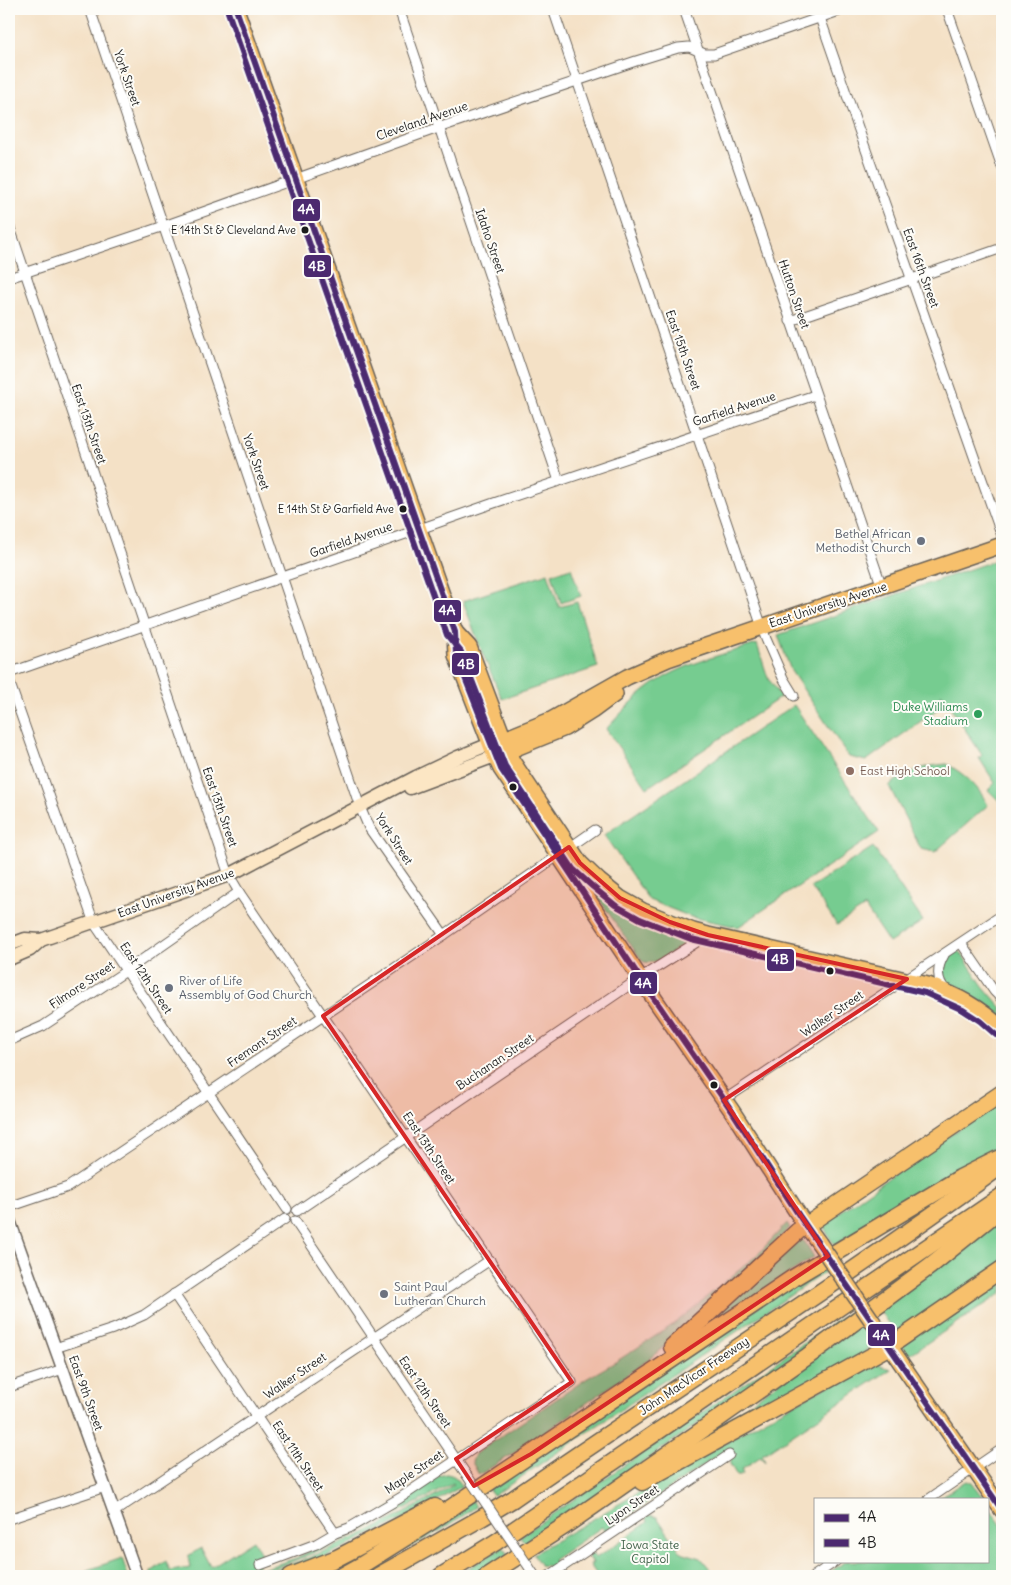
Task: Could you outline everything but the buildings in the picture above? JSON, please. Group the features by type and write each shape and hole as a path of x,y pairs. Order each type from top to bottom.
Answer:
{"highway":[{"path":"596,1411 684,1337 798,1231 1002,1093"},
{"path":"342,1576 395,1545 793,1278 952,1183 1002,1158"},
{"name":"John MacVicar Freeway","path":"378,1576 513,1499 845,1275 1002,1165"},
{"name":"John MacVicar Freeway","path":"440,1576 510,1533 1002,1196"},
{"path":"487,1576 566,1525 808,1356 930,1266 1002,1208"},
{"path":"566,1525 890,1346 1002,1269"},
{"path":"291,1576 337,1558 532,1454"}],"main road":[{"path":"236,9 455,632 456,655 500,748 501,769 564,850 640,978 724,1100 800,1217 807,1224 1002,1510"},
{"name":"East University Avenue","path":"9,945 25,939 41,940 229,875 360,807 500,748 566,728 633,680 668,659 1002,546"},
{"path":"564,850 620,898 644,911 693,931 708,935 928,985 948,992 986,1014 1002,1029"},
{"name":"East University Avenue","path":"9,958 30,950 41,940"}],"street":[{"name":"York Street","path":"90,9 360,807 369,828 444,935"},
{"name":"Idaho Street","path":"399,9 559,481"},
{"name":"East 15th Street","path":"553,9 763,627 783,678 794,696"},
{"name":"Hutton Street","path":"684,9 882,587"},
{"name":"Cleveland Avenue","path":"9,278 164,226 578,80 678,48 689,47 705,54 714,54 818,13 845,9"},
{"path":"947,9 1002,167"},
{"name":"East 16th Street","path":"818,13 1002,536"},
{"name":"East 13th Street","path":"9,225 229,875 572,1382"},
{"path":"790,321 1002,248"},
{"name":"Garfield Avenue","path":"9,673 559,481 815,395"},
{"name":"East 12th Street","path":"9,681 94,923 287,1208"},
{"name":"Fremont Street","path":"9,1206 68,1187 444,935 595,830"},
{"name":"Filmore Street","path":"9,1041 43,1026 239,892"},
{"name":"Walker Street","path":"724,1100 1002,915"},
{"name":"Buchanan Street","path":"297,1211 640,978 708,935"},
{"path":"961,942 994,991 1002,999"},
{"path":"944,954 940,962 939,979 941,985 948,992"},
{"path":"287,1208 297,1211 298,1216 295,1221 289,1222 285,1219 284,1214 287,1208"},
{"name":"East 9th Street","path":"9,1219 137,1576"},
{"path":"55,1348 113,1329 144,1315 285,1219"},
{"name":"East 12th Street","path":"295,1221 535,1576"},
{"name":"Walker Street","path":"114,1512 490,1260"},
{"name":"East 11th Street","path":"174,1294 335,1533"},
{"path":"9,1388 63,1369"},
{"name":"Maple Street","path":"260,1565 316,1544 400,1498 572,1382"},
{"path":"930,1498 1002,1449"},
{"name":"Lyon Street","path":"549,1576 729,1455"},
{"path":"9,1519 105,1487"},
{"path":"814,1576 835,1562"}],"highlighted area":[{"path":"569,847 580,863 620,898 670,922 708,935 907,979 724,1100 828,1256 531,1454 474,1486 456,1459 572,1382 323,1016"}],"green space":[{"path":"1002,558 1002,804 988,790 995,783 979,758 982,755 941,693 946,703 866,761 849,757 791,671 778,635"},
{"path":"571,568 581,596 561,603 552,574"},
{"path":"548,573 559,607 577,602 598,667 502,699 463,601"},
{"path":"757,644 768,678 781,697 647,788 606,729 636,698 672,673 714,657"},
{"path":"794,705 879,832 738,927 691,917 649,900 604,835"},
{"path":"947,764 971,781 988,805 935,852 921,849 889,786 916,770"},
{"path":"873,847 923,921 889,943 865,907 837,925 811,887"},
{"path":"582,875 623,907 648,921 686,937 685,943 658,960 647,963 642,961"},
{"path":"958,951 983,986 1002,1008 1002,1021 950,988 945,982 942,977 942,967"},
{"path":"1002,1099 1002,1146 835,1245 826,1230 828,1220"},
{"path":"1002,1216 1002,1263 904,1330 896,1330 890,1326 879,1310"},
{"path":"787,1223 790,1228 676,1337 644,1363 527,1445 479,1475 472,1462 475,1454 586,1379 674,1324 757,1255"},
{"path":"800,1239 805,1242 814,1257 690,1339"},
{"path":"820,1265 825,1272 493,1496 488,1488"},
{"path":"1002,1276 1002,1293 909,1355 902,1345"},
{"path":"851,1311 854,1315 584,1503 525,1542 520,1536"},
{"path":"860,1324 871,1342 867,1351 665,1464"},
{"path":"880,1361 880,1366 891,1369 762,1455 765,1462 760,1457 741,1470 743,1474 737,1476 730,1464 730,1460 734,1457 728,1449 607,1530 604,1530 602,1527 553,1560 555,1565 549,1570 546,1565 541,1566 533,1554 765,1419"},
{"path":"446,1474 456,1478 462,1486 418,1512 307,1565 275,1576 257,1576 304,1560 374,1529 454,1484 324,1548 261,1572 245,1576 151,1576 151,1572 166,1561 170,1571 190,1568 188,1556 201,1548 211,1567 253,1540 264,1559 257,1563 259,1570 296,1558 362,1526 439,1476"},
{"path":"964,1482 972,1483 983,1498 940,1498"},
{"path":"472,1500 476,1507 443,1529 356,1576"},
{"path":"988,1505 1002,1526 1002,1576 824,1576 845,1562 988,1562"},
{"name":"Iowa State Capitol","path":"648,1515 657,1517 680,1551 701,1558 716,1576 598,1576 590,1565 593,1563 588,1556 592,1554 596,1558 648,1522 646,1517"},
{"path":"503,1547 508,1555 473,1576 456,1576"},
{"path":"122,1558 128,1576 71,1576"}],"transit line":[{"name":"4A","path":"236,9 455,632 456,655 501,769 640,978 732,1111 800,1217 1002,1510"},
{"name":"4B","path":"228,12 447,635 461,652 505,766 573,869 615,905 640,919 691,939 925,993 963,1010 996,1035"}],"place":[{"name":"E 14th St & Cleveland Ave","path":"305,230"},
{"name":"E 14th St & Garfield Ave","path":"403,509"},
{"name":"Bethel African Methodist Church","path":"921,541"},
{"name":"Duke Williams Stadium","path":"978,714"},
{"name":"East High School","path":"850,771"},
{"name":"River of Life Assembly of God Church","path":"169,988"},
{"name":"Saint Paul Lutheran Church","path":"384,1294"}]}
